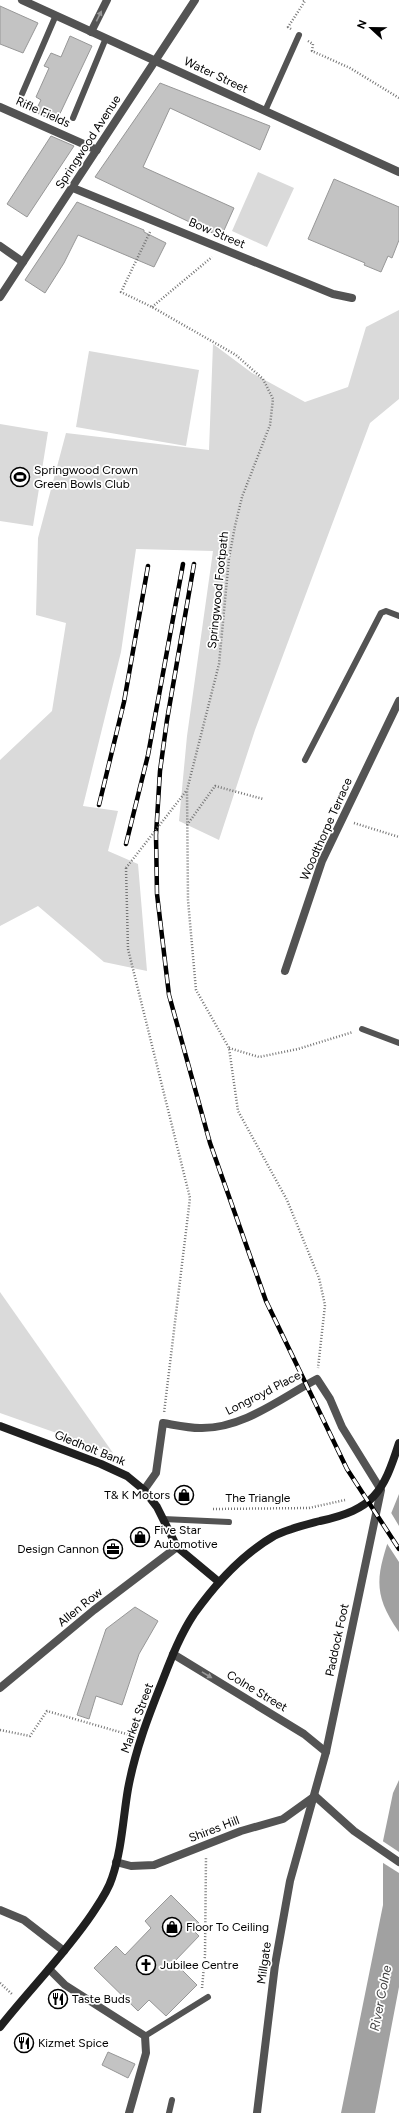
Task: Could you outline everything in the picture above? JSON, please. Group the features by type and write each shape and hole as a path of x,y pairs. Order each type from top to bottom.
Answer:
{"street":[{"name":"Water Street","path":"22,0 399,172"},
{"path":"91,32 107,0"},
{"name":"Springwood Avenue","path":"0,297 195,0"},
{"name":"Rifle Fields","path":"0,107 97,150"},
{"name":"Bow Street","path":"72,188 333,294 352,298"},
{"path":"0,246 23,262"},
{"name":"Woodthorpe Terrace","path":"284,971 315,881 341,819 399,700"},
{"name":"Longroyd Place","path":"163,1423 199,1428 226,1425 241,1420 317,1379 330,1399 342,1427 381,1490"},
{"path":"144,1490 156,1473 163,1423"},
{"name":"Gledholt Bank","path":"0,1426 101,1464 127,1476 144,1490 163,1519 177,1547 219,1582"},
{"path":"381,1490 390,1472 399,1443"},
{"name":"Market Street","path":"0,2028 20,2002 64,1951 104,1896 112,1878 116,1862 128,1790 140,1738 173,1654 193,1616 219,1582 249,1552 276,1535 299,1526 341,1517 364,1506 381,1490"},
{"name":"Paddock Foot","path":"315,1796 326,1752 381,1490"},
{"name":"Allen Row","path":"0,1688 94,1610 177,1547"},
{"name":"Colne Street","path":"173,1654 304,1734 326,1752"},
{"path":"315,1796 354,1831 399,1862"},
{"name":"Shires Hill","path":"116,1862 131,1866 154,1865 241,1831 283,1819 315,1796"},
{"name":"Millgate","path":"258,2113 275,1965 290,1881 302,1834 315,1796"},
{"path":"0,1910 24,1920 64,1951"},
{"path":"49,1969 65,1985 145,2036 146,2053 129,2113"}],"lane":[{"path":"22,94 56,15"},
{"path":"265,111 300,35"},
{"path":"73,118 106,38"},
{"path":"305,760 381,613 386,611 399,616"},
{"path":"362,1029 399,1043"},
{"name":"The Triangle","path":"163,1519 229,1522"},
{"path":"145,2036 208,1997"},
{"path":"169,2113 172,2100"}],"path":[{"path":"303,0 305,2 288,27 313,44 312,51 350,68 399,98"},
{"name":"Springwood Footpath","path":"156,221 121,292 152,307 236,355 263,379 273,399 270,425 242,497 234,526 229,558 219,664 187,790"},
{"path":"152,307 222,248"},
{"path":"187,825 214,786 263,799"},
{"path":"187,790 188,900 196,990 228,1048 238,1112 287,1200 319,1278 325,1305 323,1340 317,1379"},
{"path":"163,1423 190,1198 128,947 126,868 187,790"},
{"path":"341,819 399,837"},
{"path":"228,1048 259,1057 298,1049 362,1029"},
{"name":"The Triangle","path":"210,1509 309,1508 345,1500 353,1511"},
{"path":"0,1730 30,1736 47,1710 140,1738"},
{"path":"196,2005 201,1993 205,1955 206,1845"},
{"path":"0,1983 20,2002"}],"shaded area":[{"path":"258,172 294,188 267,247 232,231"},
{"path":"399,310 399,399 370,423 255,730 219,840 179,821 187,736 213,551 136,549 121,652 83,806 118,811 108,851 138,864 147,971 104,962 38,906 0,926 0,760 52,711 66,623 36,615 38,538 66,433 209,450 213,344 252,373 305,402 348,387 366,327"},
{"path":"89,351 199,370 186,446 76,427"},
{"name":"Springwood Crown Green Bowls Club","path":"0,424 48,432 33,526 0,521"},
{"path":"0,1292 113,1453 0,1413"}],"water":[{"path":"399,1494 399,1632 384,1605 380,1593 379,1582 380,1570 392,1529 388,1521"},
{"name":"River Colne","path":"399,1780 399,1987 375,2113 341,2113 383,1905 383,1841 393,1793"}],"pier":[{"path":"390,1511 399,1526 399,1562 386,1542 390,1529 386,1521"},
{"path":"381,1840 399,1852 399,1873 380,1861"}],"building":[{"path":"0,6 38,23 23,53 0,44"},
{"path":"70,36 92,46 56,122 35,112 41,100 36,97 49,68 44,66 51,53 61,57"},
{"path":"160,83 270,126 260,150 170,108 143,167 234,208 221,237 95,177"},
{"path":"51,136 74,146 27,217 7,204"},
{"path":"334,179 399,207 399,240 392,258 388,256 381,272 364,265 365,263 308,239"},
{"path":"77,202 144,230 144,232 166,243 154,267 78,235 64,263 45,293 25,280"},
{"path":"135,1607 158,1621 139,1654 122,1705 96,1696 89,1719 77,1715 106,1629"},
{"path":"171,1895 199,1923 193,1930 199,1936 174,1962 197,1985 166,2016 149,2000 138,2011 94,1968 116,1946 125,1955 151,1928 145,1921"},
{"path":"108,2052 135,2064 128,2078 102,2065"}],"railway":[{"path":"126,844 148,755 183,564"},
{"path":"194,564 167,720 160,771 156,835 157,894 169,995 210,1143 266,1301 347,1469 399,1549"},
{"path":"99,805 124,702 148,566"}],"place":[{"name":"Springwood Crown Green Bowls Club","path":"20,477"},
{"name":"T& K Motors","path":"184,1495"},
{"name":"Five Star Automotive","path":"140,1537"},
{"name":"Design Cannon","path":"113,1549"},
{"name":"Floor To Ceiling","path":"172,1927"},
{"name":"Jubilee Centre","path":"146,1965"},
{"name":"Taste Buds","path":"58,1999"},
{"name":"Kizmet Spice","path":"24,2043"}]}
